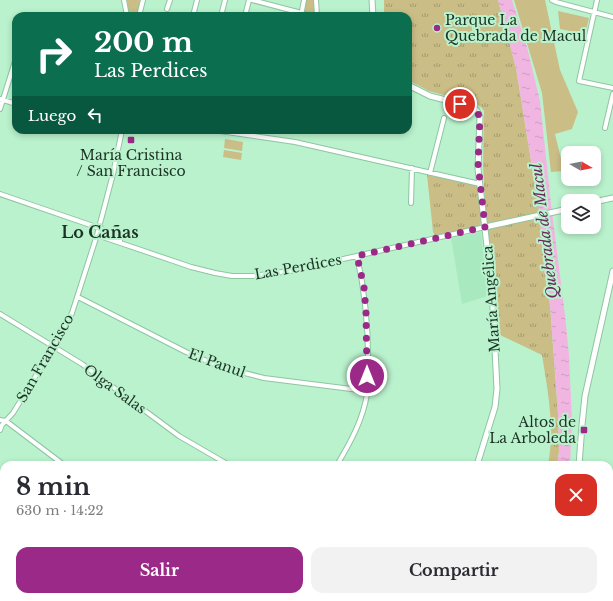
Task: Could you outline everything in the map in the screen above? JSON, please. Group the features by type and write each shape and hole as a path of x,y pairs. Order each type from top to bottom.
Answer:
{"street":[{"path":"124,0 126,12"},
{"path":"139,12 143,0"},
{"path":"167,9 170,0"},
{"path":"194,12 197,0"},
{"path":"222,12 225,0"},
{"path":"246,12 251,0 294,12"},
{"path":"301,12 304,0"},
{"path":"316,0 317,12"},
{"path":"372,0 374,12"},
{"path":"552,0 594,13 613,17"},
{"path":"597,0 579,81 613,88"},
{"path":"0,109 12,70"},
{"name":"María Angélica","path":"412,87 430,96 473,107 479,113 478,163 493,300 496,395 494,412 478,461"},
{"path":"605,128 613,94"},
{"path":"2,100 12,103"},
{"path":"430,172 444,118"},
{"name":"San Francisco","path":"0,430 13,413 69,321 99,228 121,134"},
{"path":"240,134 295,142 480,184"},
{"path":"411,203 412,168"},
{"name":"Las Perdices","path":"0,194 102,229 124,244"},
{"path":"601,201 613,198"},
{"name":"Las Perdices","path":"97,235 215,273 238,276 261,276 561,210"},
{"path":"339,461 359,422 367,391 366,312 364,287 357,256"},
{"path":"579,461 585,396 613,271"},
{"name":"El Panul","path":"78,297 186,352 221,367 243,374 264,378 367,391"},
{"name":"Olga Salas","path":"0,314 54,346 100,377 179,436 222,461"},
{"path":"0,420 6,421 59,461"}],"shaded area":[{"path":"481,232 488,296 462,304 451,238"}],"green space":[{"path":"127,0 140,0 138,12 128,12"},
{"path":"306,0 314,0 315,12 303,12"},
{"name":"Parque La Quebrada de Macul","path":"384,0 498,0 516,68 539,210 545,275 550,305 558,413 559,452 558,461 549,461 551,424 542,355 500,335 497,335 486,222 483,165 484,111 476,104 429,91 412,82 412,12 384,12"},
{"path":"514,0 545,0 560,70 578,112 572,129 555,134 561,159 561,171 551,172 542,93"},
{"path":"558,11 589,18 585,34 560,29"},
{"path":"225,139 243,142 242,151 224,148"},
{"path":"224,150 242,153 241,160 223,157"},
{"path":"427,175 476,185 478,188 481,222 480,226 435,236 433,232"}],"water":[{"name":"Quebrada de Macul","path":"498,0 512,0 527,47 540,101 569,355 572,421 570,461 558,461 559,452 558,413 550,305 545,275 539,210 516,68"}],"place":[{"name":"Parque La Quebrada de Macul","path":"437,28"},
{"name":"María Cristina / San Francisco","path":"131,140"},
{"name":"Altos de La Arboleda","path":"584,430"}],"district":[{"name":"Lo Cañas","path":"100,232"}],"route":[{"path":"367,376 367,334 364,287 357,256 485,227 478,163 480,117 479,113 473,107 460,104"}]}
